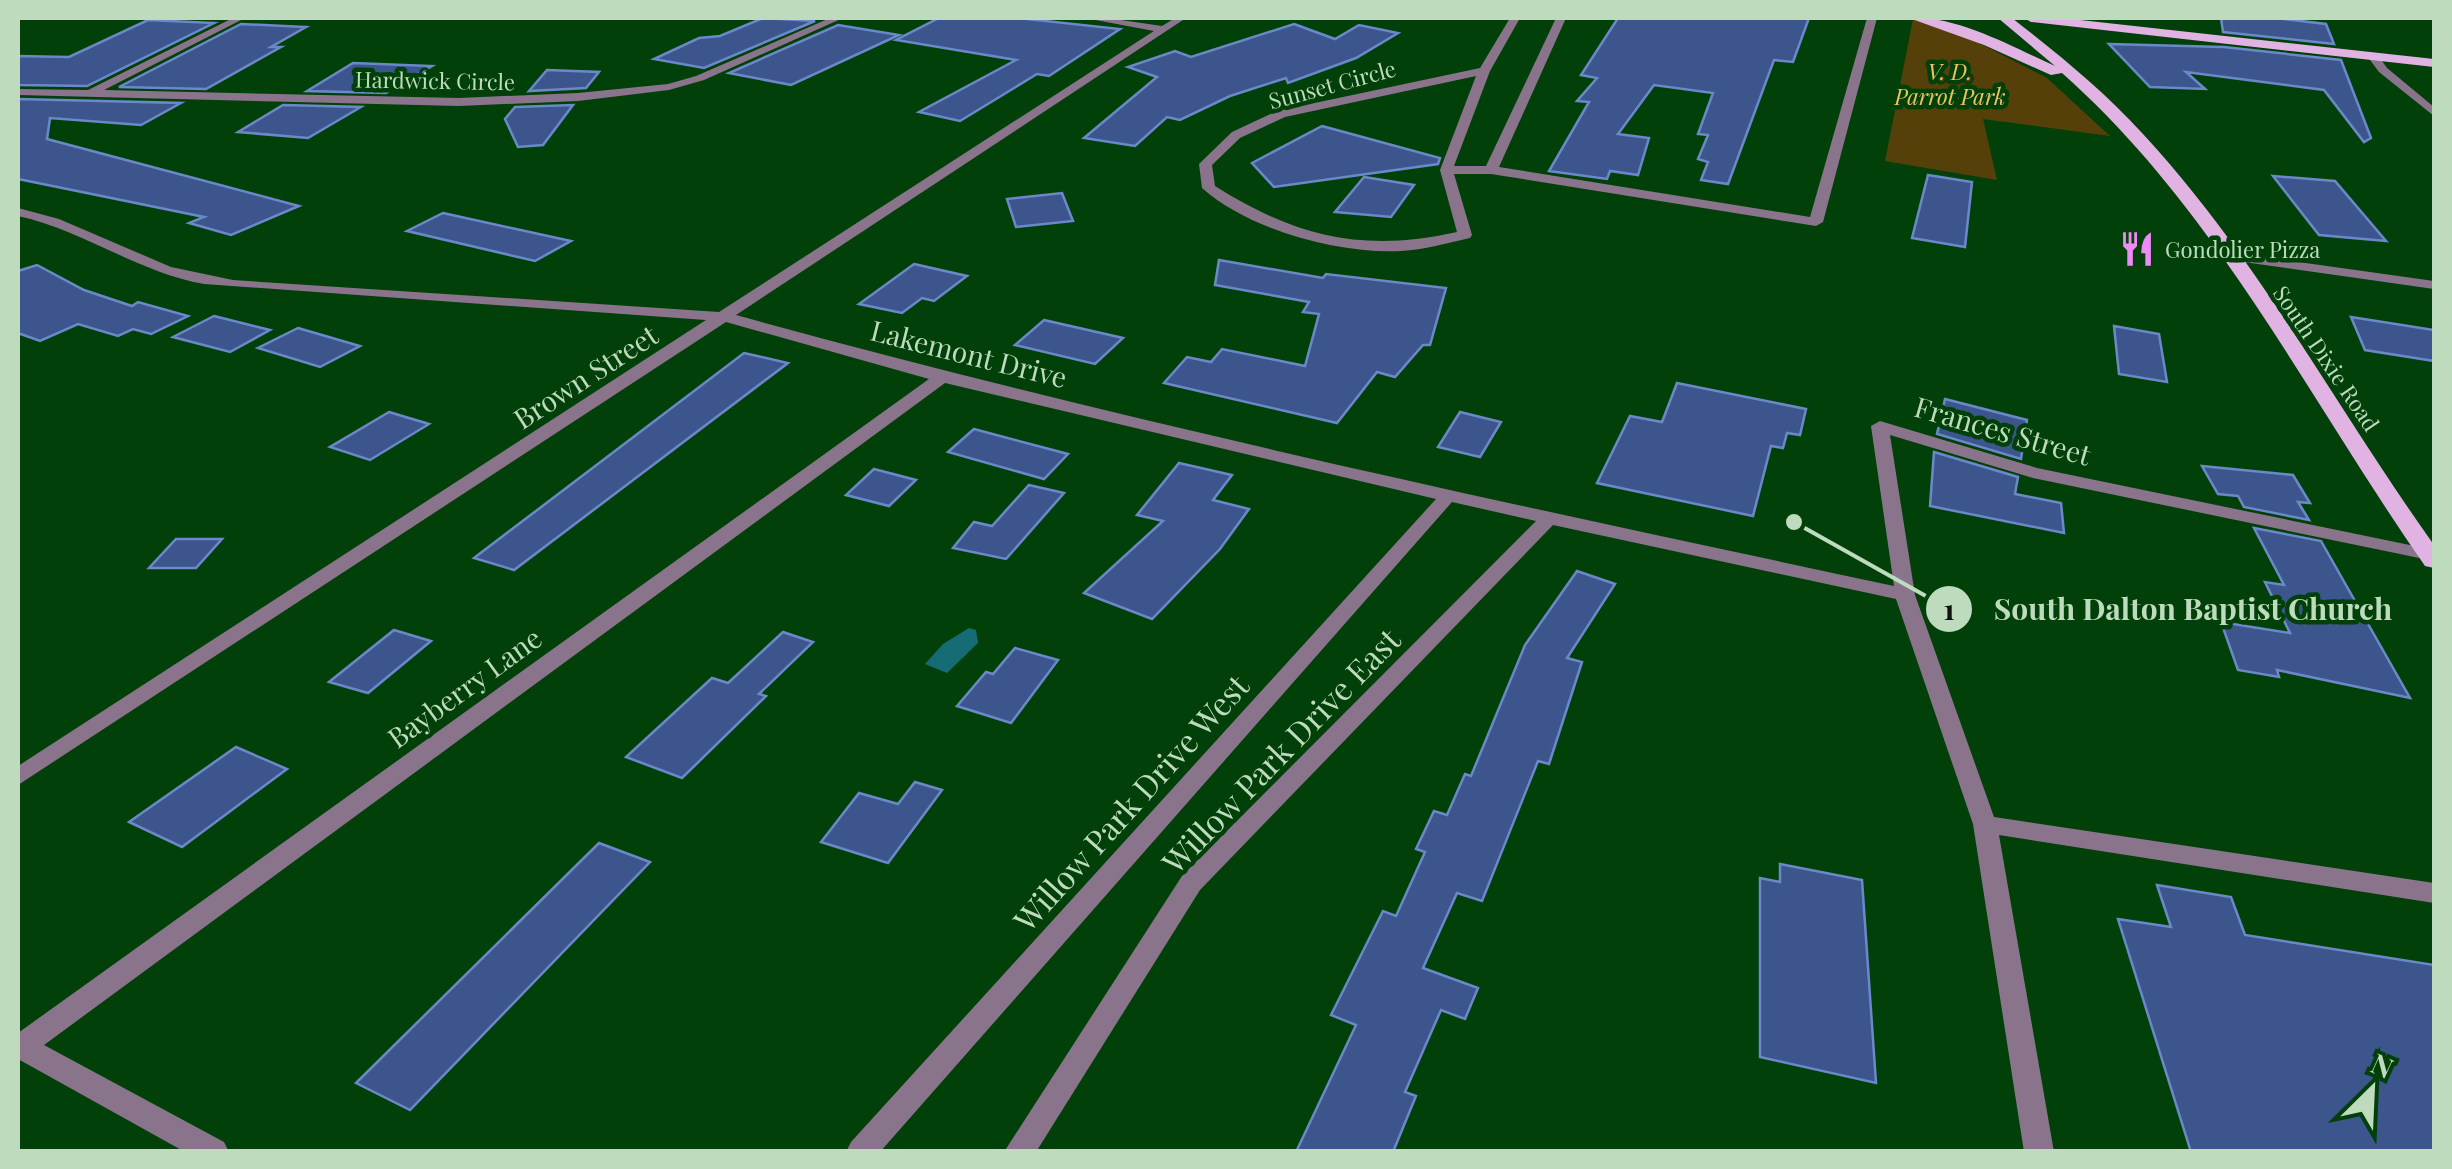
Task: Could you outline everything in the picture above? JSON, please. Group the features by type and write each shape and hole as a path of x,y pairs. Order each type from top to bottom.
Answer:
{"main road":[{"path":"1916,18 1989,42 2085,86"},
{"name":"South Dixie Road","path":"2005,18 2085,86 2156,158 2228,256 2432,557"},
{"path":"2031,18 2434,63"}],"street":[{"path":"90,94 240,18"},
{"name":"Hardwick Circle","path":"18,92 519,102 640,91 700,78 838,18"},
{"path":"1090,18 1164,29"},
{"name":"Brown Street","path":"18,776 1181,18"},
{"path":"1516,18 1484,71 1446,170 1491,170 1816,222 1872,18"},
{"path":"1491,170 1561,18"},
{"path":"2373,56 2383,70 2434,113"},
{"name":"Sunset Circle","path":"1446,170 1466,235 1402,247 1301,233 1232,204 1209,188 1205,164 1236,135 1281,114 1484,71"},
{"name":"Lakemont Drive","path":"18,212 71,227 153,266 190,278 725,318 942,377 1448,496 1904,595"},
{"path":"2228,256 2434,284"},
{"name":"Bayberry Lane","path":"19,1045 942,377"},
{"name":"Frances Street","path":"2039,1152 1985,824 1904,595 1880,426 2032,474 2432,557"},
{"name":"Willow Park Drive West","path":"862,1152 1448,496"},
{"name":"Willow Park Drive East","path":"1019,1152 1191,884 1551,516"},
{"path":"1985,824 2434,893"},
{"path":"19,1045 214,1152"}],"green space":[{"name":"V. D. Parrot Park","path":"1913,19 1973,40 2047,78 2110,136 1983,119 1997,180 1885,161"}],"water":[{"path":"969,628 976,630 978,643 947,673 925,664 943,644"}],"building":[{"path":"763,18 815,21 704,68 654,59 699,38 720,36"},
{"path":"939,18 1018,18 1120,29 1049,76 1037,74 960,121 919,112 1016,60 896,40"},
{"path":"1618,18 1809,18 1793,62 1774,60 1728,184 1701,180 1708,162 1698,159 1708,135 1698,134 1713,93 1654,85 1618,134 1649,138 1638,175 1610,171 1607,179 1549,171 1589,102 1577,101 1597,78 1581,75"},
{"path":"2221,18 2276,18 2326,24 2334,44 2223,32"},
{"path":"148,20 214,23 87,86 18,85 18,56 69,57"},
{"path":"241,24 306,27 271,47 281,47 206,89 119,87"},
{"path":"1294,24 1335,39 1359,25 1398,33 1356,58 1288,83 1286,78 1230,96 1180,120 1167,117 1135,146 1084,138 1157,77 1128,67 1175,51 1191,57"},
{"path":"838,25 899,35 791,85 729,73"},
{"path":"2109,44 2224,47 2341,60 2371,138 2364,142 2324,90 2186,72 2205,89 2150,87"},
{"path":"353,63 432,66 386,93 307,91"},
{"path":"547,70 599,72 586,88 529,91"},
{"path":"18,99 181,103 141,125 50,118 47,139 299,206 231,235 189,223 204,217 18,179"},
{"path":"283,105 361,107 308,138 238,132"},
{"path":"573,105 543,145 518,147 505,119 515,107"},
{"path":"1322,126 1440,158 1438,164 1274,187 1252,163"},
{"path":"1928,175 1972,182 1965,247 1912,238"},
{"path":"2273,176 2335,181 2386,241 2319,235"},
{"path":"1364,177 1414,185 1391,217 1335,212"},
{"path":"1062,193 1073,221 1016,227 1007,199"},
{"path":"443,213 571,241 535,261 407,231"},
{"path":"1219,260 1323,278 1326,274 1446,288 1430,345 1423,345 1395,377 1377,372 1337,423 1164,383 1187,357 1211,362 1222,349 1305,366 1319,314 1303,312 1309,302 1215,285"},
{"path":"914,264 967,276 934,301 922,298 902,313 859,304"},
{"path":"37,265 84,290 132,306 138,302 188,316 151,334 133,329 118,336 78,324 40,341 18,333 18,271"},
{"path":"214,316 270,330 230,352 173,337"},
{"path":"2351,317 2434,330 2434,361 2365,350"},
{"path":"1044,320 1123,338 1095,364 1015,345"},
{"path":"2114,326 2159,334 2167,382 2119,374"},
{"path":"298,328 360,346 320,367 258,348"},
{"path":"744,353 788,363 514,570 474,558"},
{"path":"1677,383 1806,409 1800,435 1787,433 1783,448 1771,446 1753,516 1597,483 1630,416 1662,422"},
{"path":"1945,399 2027,420 2021,459 1937,434"},
{"path":"389,412 429,424 370,460 330,447"},
{"path":"1460,412 1501,422 1480,457 1438,447"},
{"path":"974,429 1068,454 1044,479 948,452"},
{"path":"1934,452 2018,477 2015,494 2061,503 2064,533 1930,506"},
{"path":"1179,463 1232,475 1213,500 1249,509 1220,549 1152,619 1084,593 1163,521 1137,515"},
{"path":"2202,466 2293,475 2310,503 2298,502 2309,520 2244,507 2238,496 2218,494"},
{"path":"874,469 916,480 889,506 846,495"},
{"path":"1029,485 1064,493 1006,559 953,548 974,522 992,526"},
{"path":"2254,528 2321,541 2410,698 2277,670 2279,677 2238,670 2221,622 2290,633 2265,582 2284,585"},
{"path":"176,539 222,539 196,568 149,568"},
{"path":"1577,571 1615,584 1567,658 1582,662 1549,764 1538,761 1482,901 1457,893 1423,968 1478,988 1465,1019 1441,1010 1405,1092 1416,1096 1393,1152 1296,1152 1356,1025 1331,1015 1383,911 1396,916 1425,852 1416,849 1434,811 1447,815 1465,774 1471,776 1525,645"},
{"path":"394,630 431,641 368,693 329,682"},
{"path":"783,632 813,642 759,694 766,696 682,778 626,757 712,678 728,683"},
{"path":"1015,648 1058,660 1011,723 957,706 986,672 993,674"},
{"path":"236,747 287,769 182,847 129,822"},
{"path":"915,782 942,790 888,863 821,842 859,793 898,804"},
{"path":"599,843 650,862 410,1110 356,1083"},
{"path":"1780,864 1862,880 1876,1083 1760,1057 1760,878 1780,882"},
{"path":"2157,885 2231,897 2245,935 2434,965 2434,1152 2191,1152 2118,919 2171,927"}],"place":[{"name":"Gondolier Pizza","path":"2137,249"},
{"name":"South Dalton Baptist Church","path":"1794,522"}]}
